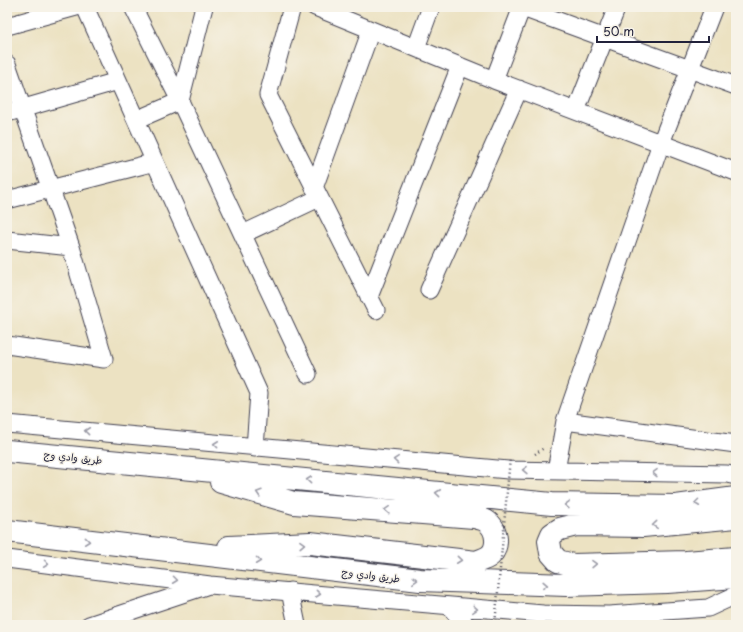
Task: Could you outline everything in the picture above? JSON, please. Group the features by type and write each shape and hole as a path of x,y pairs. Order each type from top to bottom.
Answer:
{"main road":[{"name":"طريق وادي وج","path":"7,451 552,504 676,506 736,498"},
{"path":"165,549 310,543 476,562 489,557 495,549 497,540 493,528 487,521 474,517 294,504 172,467"},
{"path":"736,517 643,526 576,525 560,529 552,534 549,542 552,553 558,561 573,565 686,562 736,558"},
{"name":"طريق وادي وج","path":"7,531 420,580 566,585 666,582 736,576"}],"street":[{"path":"7,26 76,7"},
{"path":"85,7 259,393 255,448"},
{"path":"133,7 180,100 308,374"},
{"path":"180,100 204,7"},
{"path":"292,7 268,95 372,304 460,66"},
{"path":"416,48 431,7"},
{"path":"494,80 521,7 736,86"},
{"path":"576,111 617,7"},
{"path":"556,471 565,421 661,143 714,7"},
{"path":"324,9 371,30 494,80 736,172"},
{"path":"243,234 317,193 371,30"},
{"path":"7,64 15,110 52,189 71,246 104,359 7,345"},
{"path":"15,110 118,81"},
{"path":"429,290 519,89"},
{"path":"136,120 180,100"},
{"path":"7,200 155,162"},
{"path":"7,240 71,246"},
{"path":"565,421 736,444"},
{"path":"7,424 255,448 508,470 727,474 736,476"},
{"path":"7,559 210,585 450,607 537,620 708,608 736,595"},
{"path":"89,625 210,585"},
{"path":"290,592 297,625"},
{"path":"450,607 466,625"}],"path":[{"path":"528,458 548,444"},
{"path":"496,625 510,458 516,459"}]}
